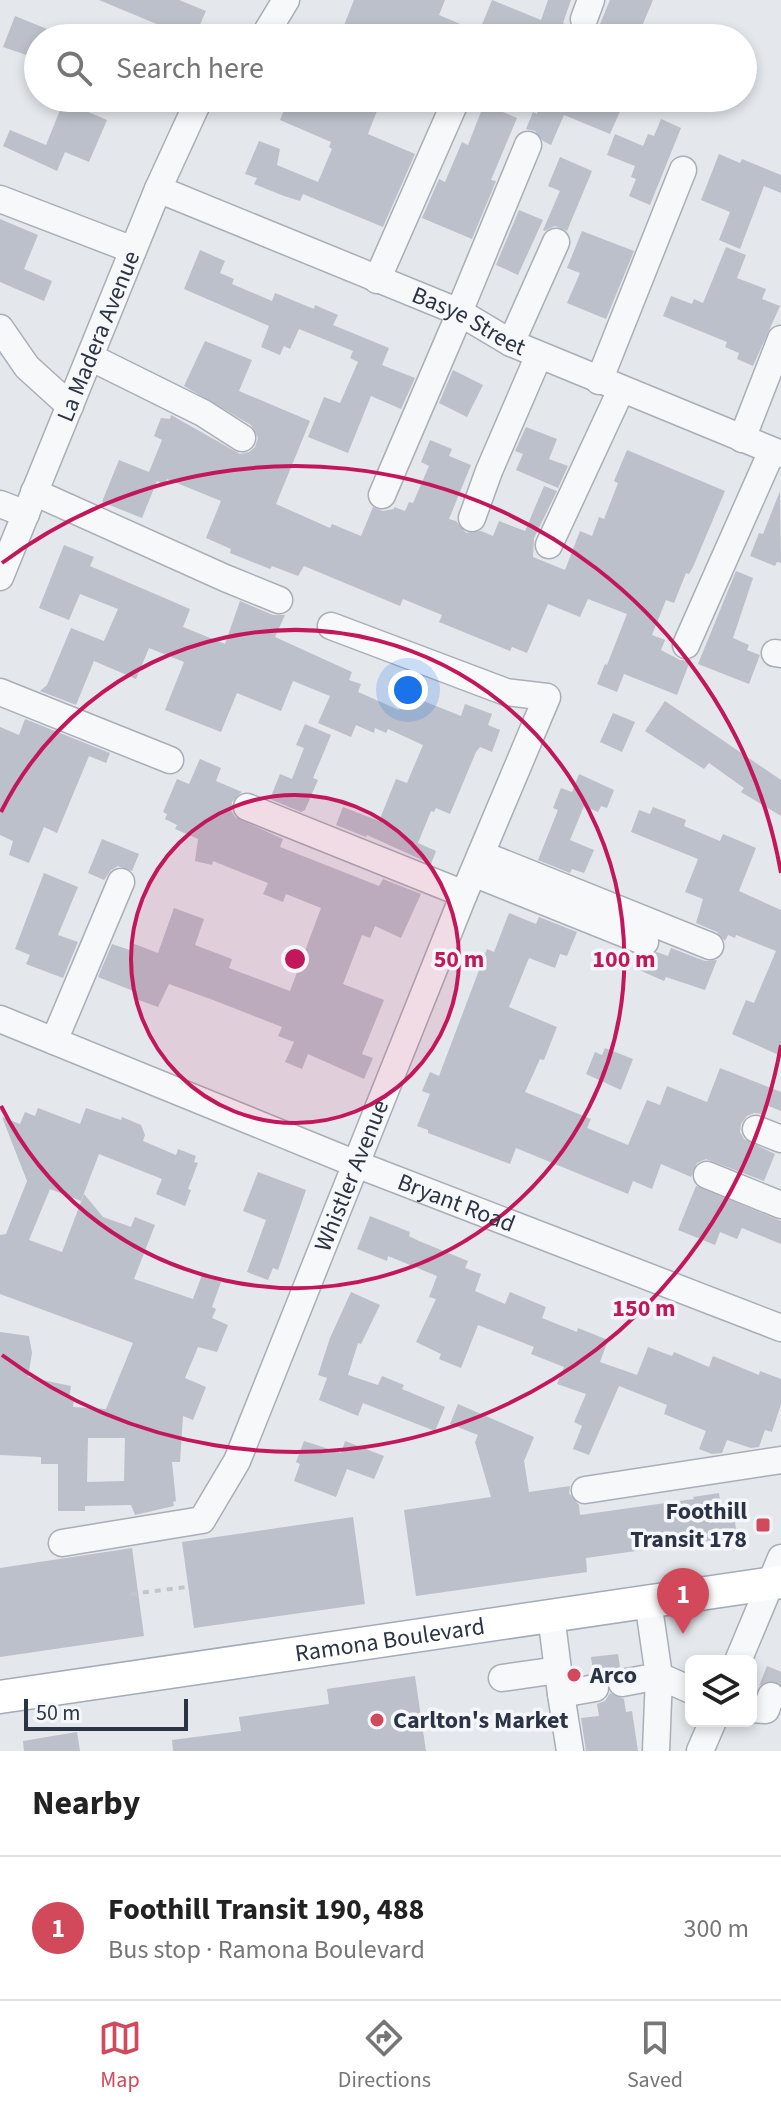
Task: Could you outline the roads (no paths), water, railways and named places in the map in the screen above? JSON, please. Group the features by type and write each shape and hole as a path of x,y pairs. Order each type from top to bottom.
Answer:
{"main road":[{"name":"Ramona Boulevard","path":"0,1697 648,1601 778,1574"}],"street":[{"path":"271,24 286,0"},
{"name":"La Madera Avenue","path":"0,577 158,189 193,112"},
{"path":"377,280 451,112"},
{"path":"382,495 528,145"},
{"path":"549,545 610,385 683,170"},
{"name":"Basye Street","path":"158,189 460,313 511,343 776,452"},
{"path":"0,199 133,250"},
{"path":"511,343 556,242"},
{"path":"0,328 27,367 70,406"},
{"path":"742,439 781,339"},
{"path":"472,518 539,355"},
{"path":"90,357 203,413 242,438"},
{"path":"686,645 776,452"},
{"path":"0,504 30,503 279,600"},
{"name":"Whistler Avenue","path":"62,1543 202,1520 237,1461 547,697 506,692 331,626"},
{"path":"0,692 170,760"},
{"path":"247,807 710,946"},
{"path":"473,874 645,942"},
{"path":"54,1041 121,882"},
{"name":"Bryant Road","path":"0,1019 356,1164 781,1328"},
{"path":"756,1129 781,1139"},
{"path":"707,1175 781,1205"},
{"path":"585,1490 781,1460"},
{"path":"741,1655 778,1574"},
{"path":"648,1601 659,1676 656,1751"},
{"path":"551,1615 570,1751"},
{"path":"622,1683 659,1676 685,1687"},
{"path":"502,1678 595,1688"},
{"path":"700,1751 710,1727"}],"tunnel":[{"path":"771,1696 781,1672"}],"place":[{"name":"Foothill Transit 178","path":"763,1525"},
{"name":"Foothill Transit 190, 488","path":"683,1634"},
{"name":"Arco","path":"574,1675"},
{"name":"Carlton's Market","path":"377,1720"}]}
